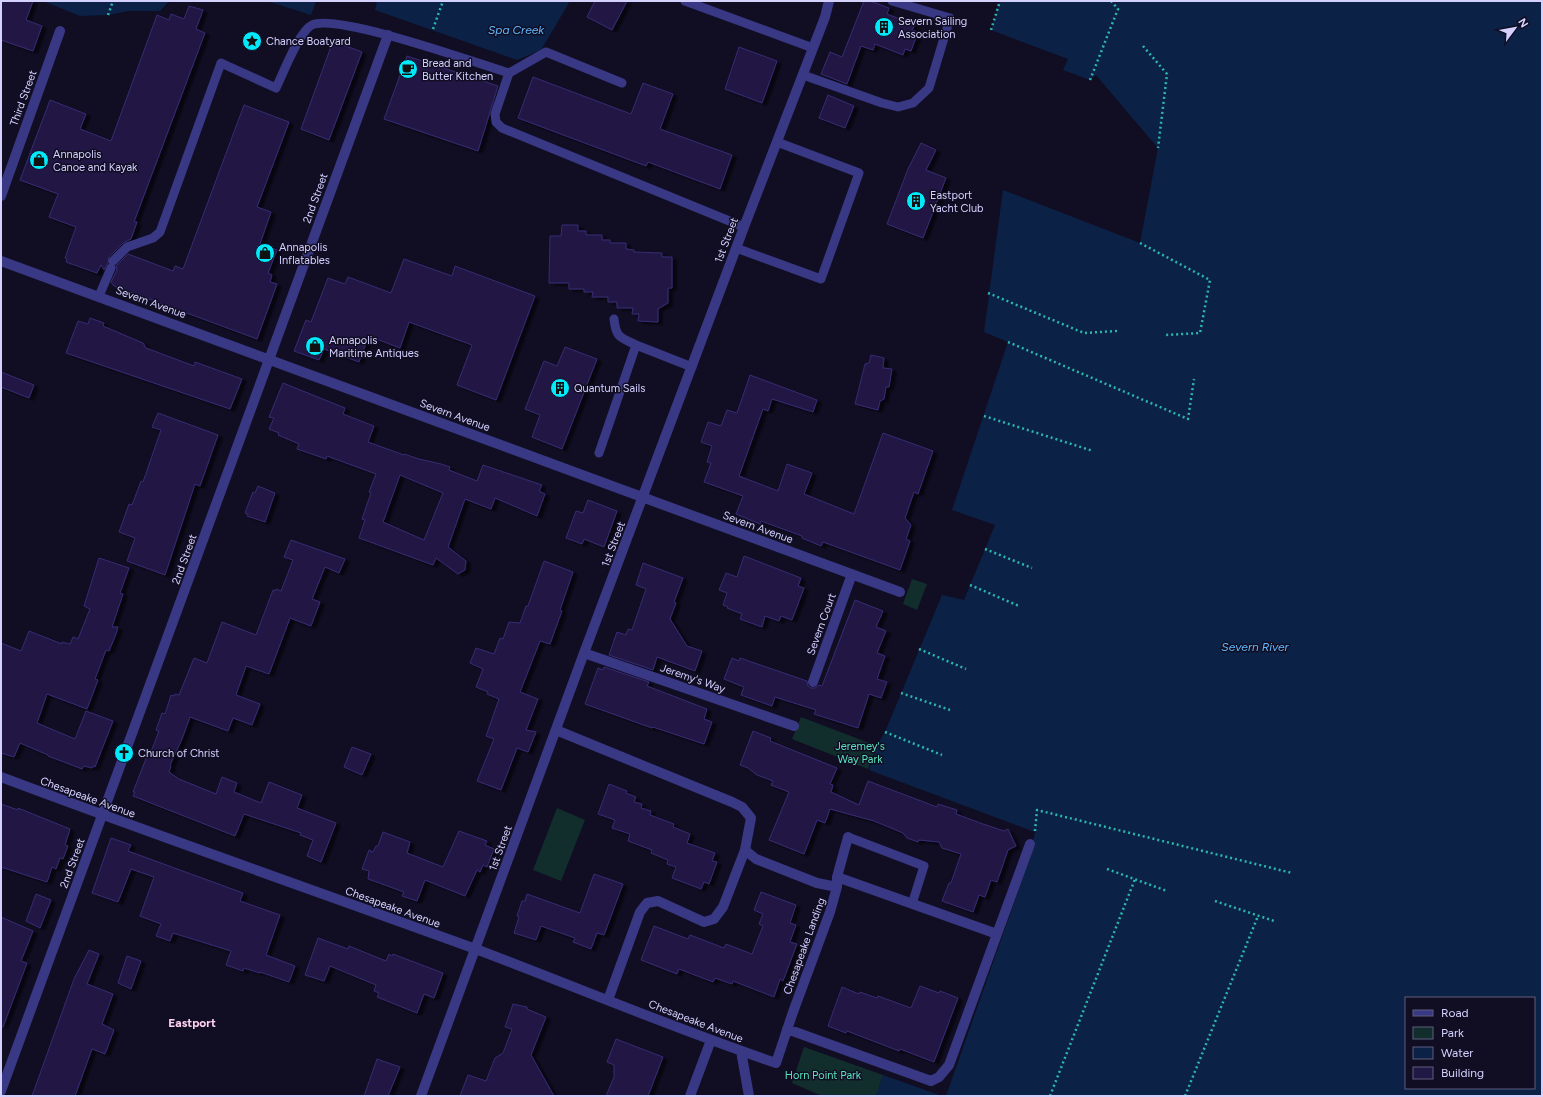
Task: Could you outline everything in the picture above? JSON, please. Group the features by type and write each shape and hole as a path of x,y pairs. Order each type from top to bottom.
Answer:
{"street":[{"name":"1st Street","path":"421,1096 476,950 584,653 644,498 736,248 825,17 829,1"},
{"name":"Third Street","path":"1,196 60,31"},
{"name":"2nd Street","path":"1,1091 388,35"},
{"name":"Severn Avenue","path":"1,261 900,592"},
{"name":"Severn Court","path":"813,682 852,574"},
{"name":"Jeremy's Way","path":"584,653 794,726"},
{"path":"556,730 732,802 742,807 750,818 745,850 723,907 714,919 704,922 658,901 647,903 640,912 608,1000"},
{"name":"Chesapeake Avenue","path":"1,777 103,816 476,950 711,1040 776,1062"},
{"name":"Chesapeake Landing","path":"776,1062 830,912 848,837"},
{"path":"787,1029 931,1081 939,1077 949,1065 1030,844"},
{"path":"745,850 756,859 817,883 837,882 912,904 997,934"},
{"path":"690,1096 711,1040"},
{"path":"741,1051 750,1096"}],"lane":[{"path":"685,1 813,48"},
{"path":"803,75 882,103 898,107 913,102 929,88 950,18 892,1"},
{"path":"99,296 112,264 127,247 153,238 160,232 220,63 276,88 303,32 312,25 324,22 335,23 388,35 509,74"},
{"path":"622,83 546,52 509,74 495,114 496,122 502,128 744,228"},
{"path":"736,248 821,279 859,173 777,142"},
{"path":"614,319 615,332 621,338 692,367"},
{"path":"599,453 636,345"},
{"path":"848,837 924,866 912,904"}],"path":[{"path":"108,15 114,1"},
{"path":"433,29 443,1"},
{"path":"991,30 1000,1"},
{"path":"1090,80 1118,9 1111,1"},
{"path":"1143,46 1167,74 1158,148"},
{"path":"1140,243 1210,280 1200,333 1166,335"},
{"path":"988,293 1084,333 1117,331"},
{"path":"1008,342 1188,419 1194,379"},
{"path":"984,416 1093,451"},
{"path":"985,549 1032,568"},
{"path":"970,585 1019,606"},
{"path":"919,649 966,668"},
{"path":"901,693 950,710"},
{"path":"885,732 942,755"},
{"path":"1035,831 1037,810 1292,872"},
{"path":"1107,869 1167,891"},
{"path":"1050,1096 1135,879"},
{"path":"1215,901 1274,921"},
{"path":"1185,1096 1258,916"}],"green space":[{"path":"912,579 927,584 917,610 903,604"},
{"name":"Jeremey's Way Park","path":"801,717 877,746 868,769 792,739"},
{"path":"557,808 585,820 561,881 533,870"},
{"name":"Horn Point Park","path":"804,1047 883,1075 876,1096 822,1096 792,1083"}],"water":[{"path":"43,1 169,1 160,11 128,11 108,15 80,16"},
{"path":"267,1 316,1 311,15"},
{"name":"Spa Creek","path":"377,1 570,1 541,50 517,60 375,10"},
{"name":"Severn River","path":"1000,1 1542,1 1542,1096 946,1096 1031,855 1035,832 869,770 877,746 885,732 942,595 964,600 995,525 952,510 1008,342 984,332 1003,190 1140,243 1158,148 1096,75 1090,80 1063,70 1068,59 991,30"},
{"path":"883,1075 942,1096 876,1096"}],"building":[{"path":"1,1 33,1 26,20 42,26 33,51 1,40"},
{"path":"595,1 627,1 612,30 587,17"},
{"name":"Severn Sailing Association","path":"864,1 870,1 889,8 887,14 915,25 912,30 918,32 911,51 905,49 903,55 875,44 873,50 861,46 847,84 821,74 830,52 842,57"},
{"path":"189,6 203,10 196,29 205,33 134,222 137,222 131,239 123,243 109,257 108,263 104,270 101,265 97,273 66,262 67,259 65,258 76,227 49,217 58,194 20,180 50,100 86,114 80,129 111,141 157,15 169,20 171,14 184,19"},
{"path":"333,41 362,52 329,140 301,129"},
{"path":"739,47 777,61 762,103 725,89"},
{"path":"407,56 498,86 478,151 384,119"},
{"path":"533,77 631,114 643,83 673,94 660,129 732,155 720,189 648,162 646,166 518,118"},
{"path":"828,95 854,106 845,128 819,118"},
{"path":"244,105 289,122 257,207 271,212 260,244 277,250 268,273 272,275 270,282 277,284 257,339 114,286 111,282 117,270 116,266 128,254 173,271 175,266 183,269"},
{"name":"Eastport Yacht Club","path":"921,143 936,150 926,170 946,178 923,238 887,224 908,169"},
{"path":"562,225 578,225 578,231 586,231 586,235 602,235 602,240 610,240 610,243 626,243 626,249 634,250 634,252 662,253 662,257 672,257 672,288 668,288 668,303 658,309 658,322 638,321 639,314 632,314 633,308 617,308 617,302 608,302 608,297 592,297 593,292 584,292 584,289 569,289 569,283 549,283 550,236 561,236"},
{"path":"404,259 452,276 455,266 535,296 496,400 457,385 472,345 409,322 400,348 371,337 370,339 368,338 359,362 324,349 319,360 294,351 306,320 311,322 328,278 345,284 348,277 391,293"},
{"path":"90,318 104,323 103,326 143,343 146,348 194,366 195,362 242,379 230,409 66,353 78,321 88,324"},
{"name":"Quantum Sails","path":"565,347 597,359 562,449 532,437 540,415 525,409 544,361 557,366"},
{"path":"871,355 884,358 883,368 892,369 889,387 886,387 884,399 880,401 878,410 855,404 865,364 869,363"},
{"path":"1,372 34,385 29,398 1,387"},
{"path":"750,375 817,400 813,412 772,399 768,411 763,409 739,476 778,491 787,464 812,473 804,494 854,514 883,433 933,451 918,494 914,492 905,518 911,525 906,539 910,541 900,570 823,542 821,546 802,538 802,536 761,521 760,524 736,514 743,496 704,482 711,463 707,462 712,446 701,442 708,422 721,426 727,410 737,413"},
{"path":"283,383 345,408 343,414 374,426 368,442 404,455 450,467 449,470 477,481 483,465 542,485 539,491 545,494 537,516 495,498 491,509 465,499 448,547 466,561 465,570 458,574 436,558 433,565 359,538 365,520 362,519 371,493 369,492 376,474 327,456 326,459 297,449 299,444 278,435 279,433 269,429 274,418 269,417","holes":["400,475 443,493 424,540 383,522"]},
{"path":"158,413 218,435 200,486 195,484 165,575 127,561 135,538 119,532 129,504 132,505 141,481 143,482 161,430 152,427"},
{"path":"258,486 275,493 265,522 247,516 248,514 245,513 253,492 255,493"},
{"path":"588,500 617,511 604,547 584,539 582,544 566,538 576,511 583,513"},
{"path":"291,540 345,559 339,573 325,567 312,599 320,602 311,626 290,618 269,674 246,666 236,695 260,704 252,725 233,718 228,731 190,717 170,765 169,772 179,779 216,794 222,777 237,783 234,792 261,803 269,782 302,795 297,808 336,823 321,862 307,856 313,840 300,835 301,833 244,814 235,836 133,796 135,792 133,792 147,756 149,757 159,731 156,730 162,713 165,714 171,695 179,695 194,658 207,663 222,622 256,635 273,590 275,591 276,589 281,591 293,560 284,557"},
{"path":"744,556 801,578 798,586 804,588 792,620 781,616 779,621 765,616 762,627 740,619 742,614 723,605 727,593 719,590 726,573 737,577"},
{"path":"99,558 129,568 120,593 123,594 112,627 118,627 116,634 109,651 106,650 95,679 98,680 87,709 47,694 37,723 75,739 86,711 113,721 95,767 93,766 92,768 84,766 82,769 20,743 14,757 1,753 1,643 21,651 29,631 62,644 62,642 70,644 73,637 78,639 90,609 84,606"},
{"path":"544,561 573,572 560,610 562,611 550,644 540,641 520,692 538,699 526,730 536,732 528,752 517,748 501,790 477,781 494,739 486,736 499,699 476,687 483,669 470,663 476,648 494,654 500,638 503,639 509,622 520,623 526,606 528,606"},
{"path":"643,563 683,578 674,602 676,603 670,619 687,646 702,651 695,671 657,657 653,670 609,655 617,632 626,635 628,629 632,630 646,589 636,585"},
{"path":"855,600 883,611 876,627 886,631 877,653 885,656 877,679 887,682 881,698 869,694 858,728 814,714 816,710 775,697 772,706 741,695 744,687 724,679 732,658 739,661 740,658 807,681 808,686 811,688 815,688 819,685 822,686"},
{"path":"604,667 649,682 647,686 707,709 704,719 712,722 704,744 653,727 652,728 585,704 598,668 603,670"},
{"path":"753,731 771,738 770,741 837,768 830,784 833,785 831,792 859,805 868,781 937,807 938,804 957,810 956,814 983,824 1004,831 1008,829 1016,846 1008,850 997,882 991,880 985,897 979,895 973,912 942,901 949,883 951,883 961,854 942,848 939,842 919,840 918,842 907,838 903,833 874,821 830,809 825,823 817,820 804,854 769,840 789,792 771,785 773,781 757,775 748,768 740,765"},
{"path":"352,747 371,754 362,775 344,767"},
{"path":"609,784 627,791 626,793 636,797 634,802 642,804 641,808 651,811 650,815 674,824 673,827 690,834 687,843 715,853 712,861 717,862 709,884 704,882 701,889 672,878 676,867 667,864 668,860 651,853 652,850 628,841 630,834 612,828 615,820 598,814"},
{"path":"1,804 18,810 18,808 70,829 65,845 68,846 63,859 60,858 56,869 52,867 47,882 1,867"},
{"path":"459,831 487,841 485,845 494,849 487,867 483,865 480,872 477,870 465,896 425,880 417,901 402,896 404,892 368,879 369,871 362,869 369,850 373,852 376,846 378,846 383,832 410,842 407,853 443,867"},
{"path":"111,838 131,845 128,851 243,893 240,901 280,915 266,955 295,966 289,982 260,972 244,968 243,971 226,965 231,951 173,933 170,941 156,936 161,924 140,916 154,877 131,869 118,902 92,893"},
{"path":"594,874 623,884 604,935 597,933 591,949 573,942 575,938 541,926 536,940 514,933 519,917 517,916 522,901 525,901 527,894 580,913"},
{"path":"761,892 796,905 790,923 796,925 790,942 797,944 783,981 780,979 774,997 733,981 732,984 715,978 713,982 679,969 677,974 641,960 654,926 688,939 690,935 724,948 726,944 752,954 763,926 759,924 763,914 754,910"},
{"path":"36,894 51,900 40,928 26,921"},
{"path":"1,917 33,931 21,961 27,963 3,1027 1,1026"},
{"path":"318,938 348,949 349,946 386,961 389,954 392,956 393,954 443,973 434,998 424,994 417,1013 377,997 379,993 374,991 376,985 330,966 324,981 305,975"},
{"path":"89,950 99,954 87,984 113,994 102,1024 114,1030 105,1054 92,1049 75,1096 32,1096 74,979"},
{"path":"127,956 141,961 131,989 118,983"},
{"path":"920,986 939,993 940,991 958,998 934,1062 900,1049 899,1051 847,1031 846,1033 828,1026 842,987 859,994 860,992 877,998 878,996 911,1008"},
{"path":"513,1004 527,1007 527,1009 546,1017 531,1055 554,1096 460,1096 468,1075 486,1081 495,1058 503,1053 512,1029 505,1027"},
{"path":"616,1039 663,1057 648,1096 606,1096 614,1077 614,1065 607,1062"},
{"path":"377,1059 400,1067 388,1096 364,1096"}],"place":[{"name":"Severn Sailing Association","path":"884,27"},
{"name":"Chance Boatyard","path":"252,41"},
{"name":"Bread and Butter Kitchen","path":"408,69"},
{"name":"Annapolis Canoe and Kayak","path":"39,160"},
{"name":"Eastport Yacht Club","path":"916,201"},
{"name":"Annapolis Inflatables","path":"265,253"},
{"name":"Annapolis Maritime Antiques","path":"315,346"},
{"name":"Quantum Sails","path":"560,388"},
{"name":"Church of Christ","path":"124,753"}],"district":[{"name":"Eastport","path":"192,1023"}]}
